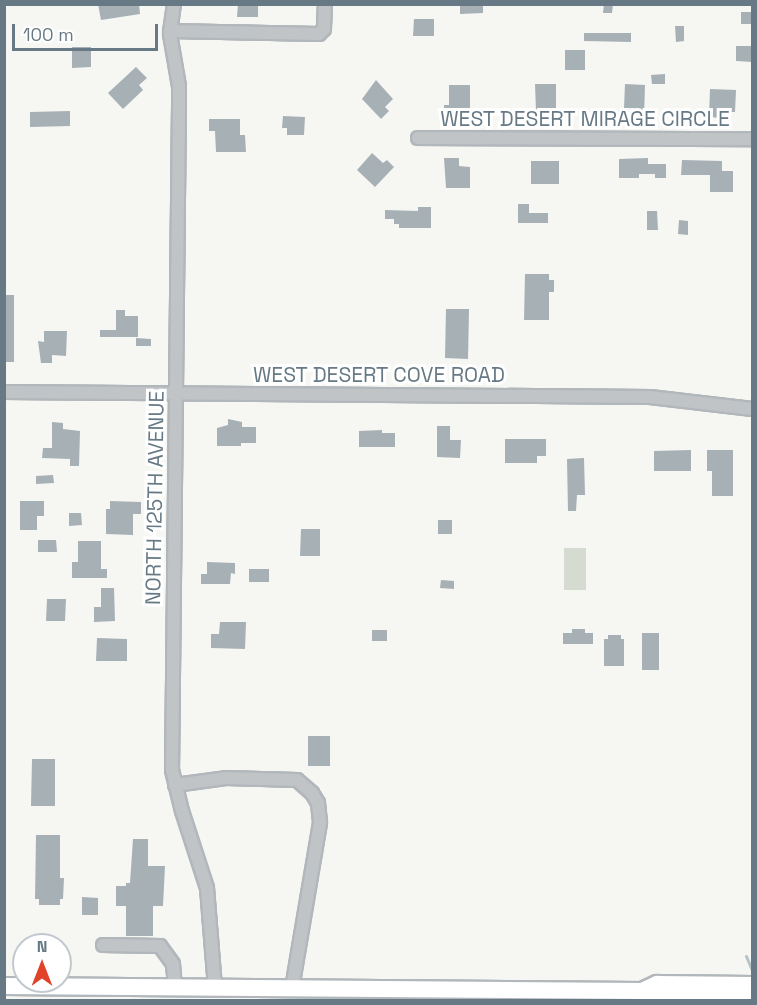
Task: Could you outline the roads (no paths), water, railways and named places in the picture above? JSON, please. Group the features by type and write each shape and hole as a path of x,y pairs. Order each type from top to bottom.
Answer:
{"main road":[{"path":"642,991 657,984 753,985"},
{"path":"4,986 642,991 660,998 753,999"}],"street":[{"name":"NORTH 125TH AVENUE","path":"174,4 170,32 179,105 172,770 207,888 215,988"},
{"path":"170,32 319,34 324,28 326,4"},
{"name":"WEST DESERT MIRAGE CIRCLE","path":"418,138 753,139"},
{"name":"WEST DESERT COVE ROAD","path":"4,392 650,397 753,410"},
{"path":"175,785 226,778 297,780 312,792 318,803 320,823 292,988"},
{"path":"103,945 160,946 173,964 175,987"}],"waterway":[{"path":"746,956 752,970"}]}
